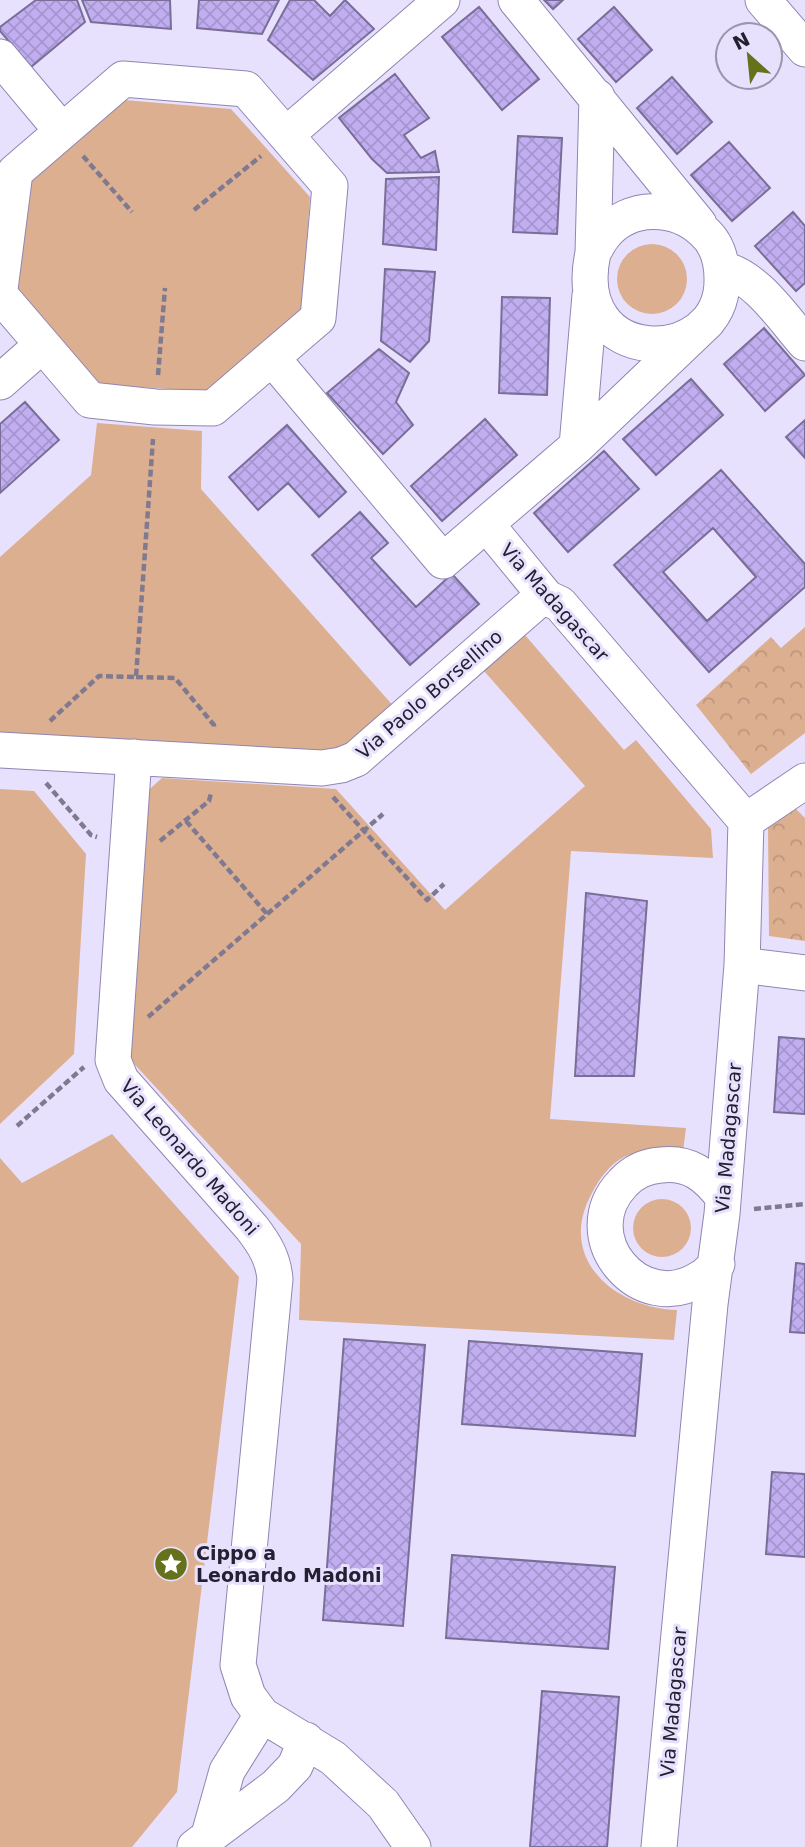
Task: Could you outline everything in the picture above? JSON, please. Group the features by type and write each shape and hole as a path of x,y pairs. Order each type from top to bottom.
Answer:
{"street":[{"path":"286,135 442,0"},
{"path":"272,358 443,561 577,446 708,321 718,304 722,286 722,269 716,248 597,97 516,0"},
{"path":"763,0 805,49"},
{"path":"0,57 62,131"},
{"path":"0,289 15,172 123,79 246,89 330,186 318,318 213,408 155,407 90,400 0,296"},
{"path":"577,446 590,295 588,274 593,253 597,97"},
{"path":"593,253 613,227 622,220 643,212 666,211 687,218 705,232"},
{"path":"722,269 735,272 749,281 805,343"},
{"path":"590,295 598,314 612,330 631,341 651,345 672,343 692,334 708,321"},
{"path":"0,382 42,345"},
{"name":"Via Madagascar","path":"487,525 547,598 560,604 746,821 742,965 723,1206 710,1304 659,1847"},
{"name":"Via Paolo Borsellino","path":"0,750 321,768 341,765 356,759 537,601 547,598"},
{"name":"Via Leonardo Madoni","path":"134,757 113,1060 121,1080 252,1228 273,1261 275,1279 238,1665 248,1696 262,1715"},
{"path":"746,821 805,781"},
{"path":"742,965 805,973"},
{"path":"717,1264 701,1278 682,1287 660,1288 640,1282 622,1270 610,1252 604,1231 607,1210 616,1191 631,1175 650,1166 671,1164 692,1169 710,1180 723,1206"},
{"path":"202,1841 227,1771 262,1715 333,1758 383,1804 413,1847"},
{"path":"202,1841 276,1786 295,1766 306,1741"}],"path":[{"path":"62,131 132,212"},
{"path":"194,211 286,135"},
{"path":"136,677 164,288"},
{"path":"49,721 99,676 175,678 214,725 214,735"},
{"path":"46,772 46,785 91,835 101,838"},
{"path":"154,842 162,841 209,801 212,784"},
{"path":"331,795 427,900 444,884"},
{"path":"147,1018 383,814"},
{"path":"186,821 267,914"},
{"path":"17,1126 90,1062"},
{"path":"723,1206 805,1204"}],"green space":[{"path":"124,100 231,109 310,197 302,312 213,392 95,384 17,294 28,182"},
{"path":"659,244 672,250 681,259 685,265 685,293 677,304 666,312 645,314 627,304 619,293 617,272 627,254 638,246"},
{"path":"97,423 202,431 201,489 396,709 339,759 0,738 0,557 91,475"},
{"path":"805,627 805,733 751,774 696,705 771,637 781,648"},
{"path":"525,635 624,750 636,740 711,829 713,858 571,851 550,1119 686,1128 683,1152 638,1152 624,1157 610,1168 592,1193 583,1217 581,1238 586,1258 597,1275 613,1289 632,1300 677,1310 674,1340 299,1320 301,1244 125,1054 143,795 162,778 336,789 445,910 585,786 484,671"},
{"path":"0,789 34,791 86,854 74,1054 0,1124"},
{"path":"796,809 805,818 805,941 769,936 768,828"},
{"path":"112,1134 239,1277 177,1792 132,1847 0,1847 0,1158 22,1183"},
{"path":"662,1199 673,1201 686,1212 691,1228 689,1239 678,1252 662,1257 651,1255 638,1244 633,1228 635,1217 646,1204"}],"building":[{"path":"36,0 77,0 85,22 31,67 0,31 0,27"},
{"path":"82,0 170,0 171,29 91,22"},
{"path":"199,0 279,0 262,34 197,28"},
{"path":"290,0 314,0 330,16 345,0 374,29 313,80 268,40"},
{"path":"544,0 563,0 553,9"},
{"path":"479,7 539,79 502,110 442,37"},
{"path":"614,7 652,50 616,82 578,39"},
{"path":"395,74 429,118 404,135 421,158 435,151 439,172 387,173 339,118"},
{"path":"672,77 712,122 677,154 637,108"},
{"path":"518,136 562,138 557,234 513,232"},
{"path":"729,142 770,188 732,221 691,175"},
{"path":"439,177 436,250 383,244 386,179"},
{"path":"793,212 805,226 805,283 796,291 755,246"},
{"path":"385,269 435,272 429,341 410,362 381,341"},
{"path":"502,297 550,298 547,395 499,393"},
{"path":"764,328 805,375 765,411 724,364"},
{"path":"379,349 409,373 396,402 413,425 383,454 327,393"},
{"path":"691,379 723,415 656,475 623,439"},
{"path":"25,402 59,440 0,493 0,424"},
{"path":"485,419 517,455 442,521 411,486"},
{"path":"805,420 805,458 786,437"},
{"path":"287,425 346,492 319,517 288,483 258,510 229,477"},
{"path":"604,451 639,489 568,552 534,513"},
{"path":"721,470 805,564 805,587 709,672 614,565","holes":["713,528 756,577 707,621 663,572"]},
{"path":"360,512 388,543 371,558 416,607 452,574 479,604 410,665 312,555"},
{"path":"586,893 647,901 634,1076 575,1076"},
{"path":"779,1037 805,1039 805,1114 774,1112"},
{"path":"796,1263 805,1264 805,1333 790,1332"},
{"path":"344,1339 425,1345 403,1626 323,1620"},
{"path":"469,1341 642,1354 635,1436 462,1424"},
{"path":"772,1472 805,1474 805,1557 766,1554"},
{"path":"452,1555 615,1567 608,1649 446,1638"},
{"path":"542,1691 619,1697 607,1847 530,1847"}],"place":[{"name":"Cippo a Leonardo Madoni","path":"171,1564"}]}
